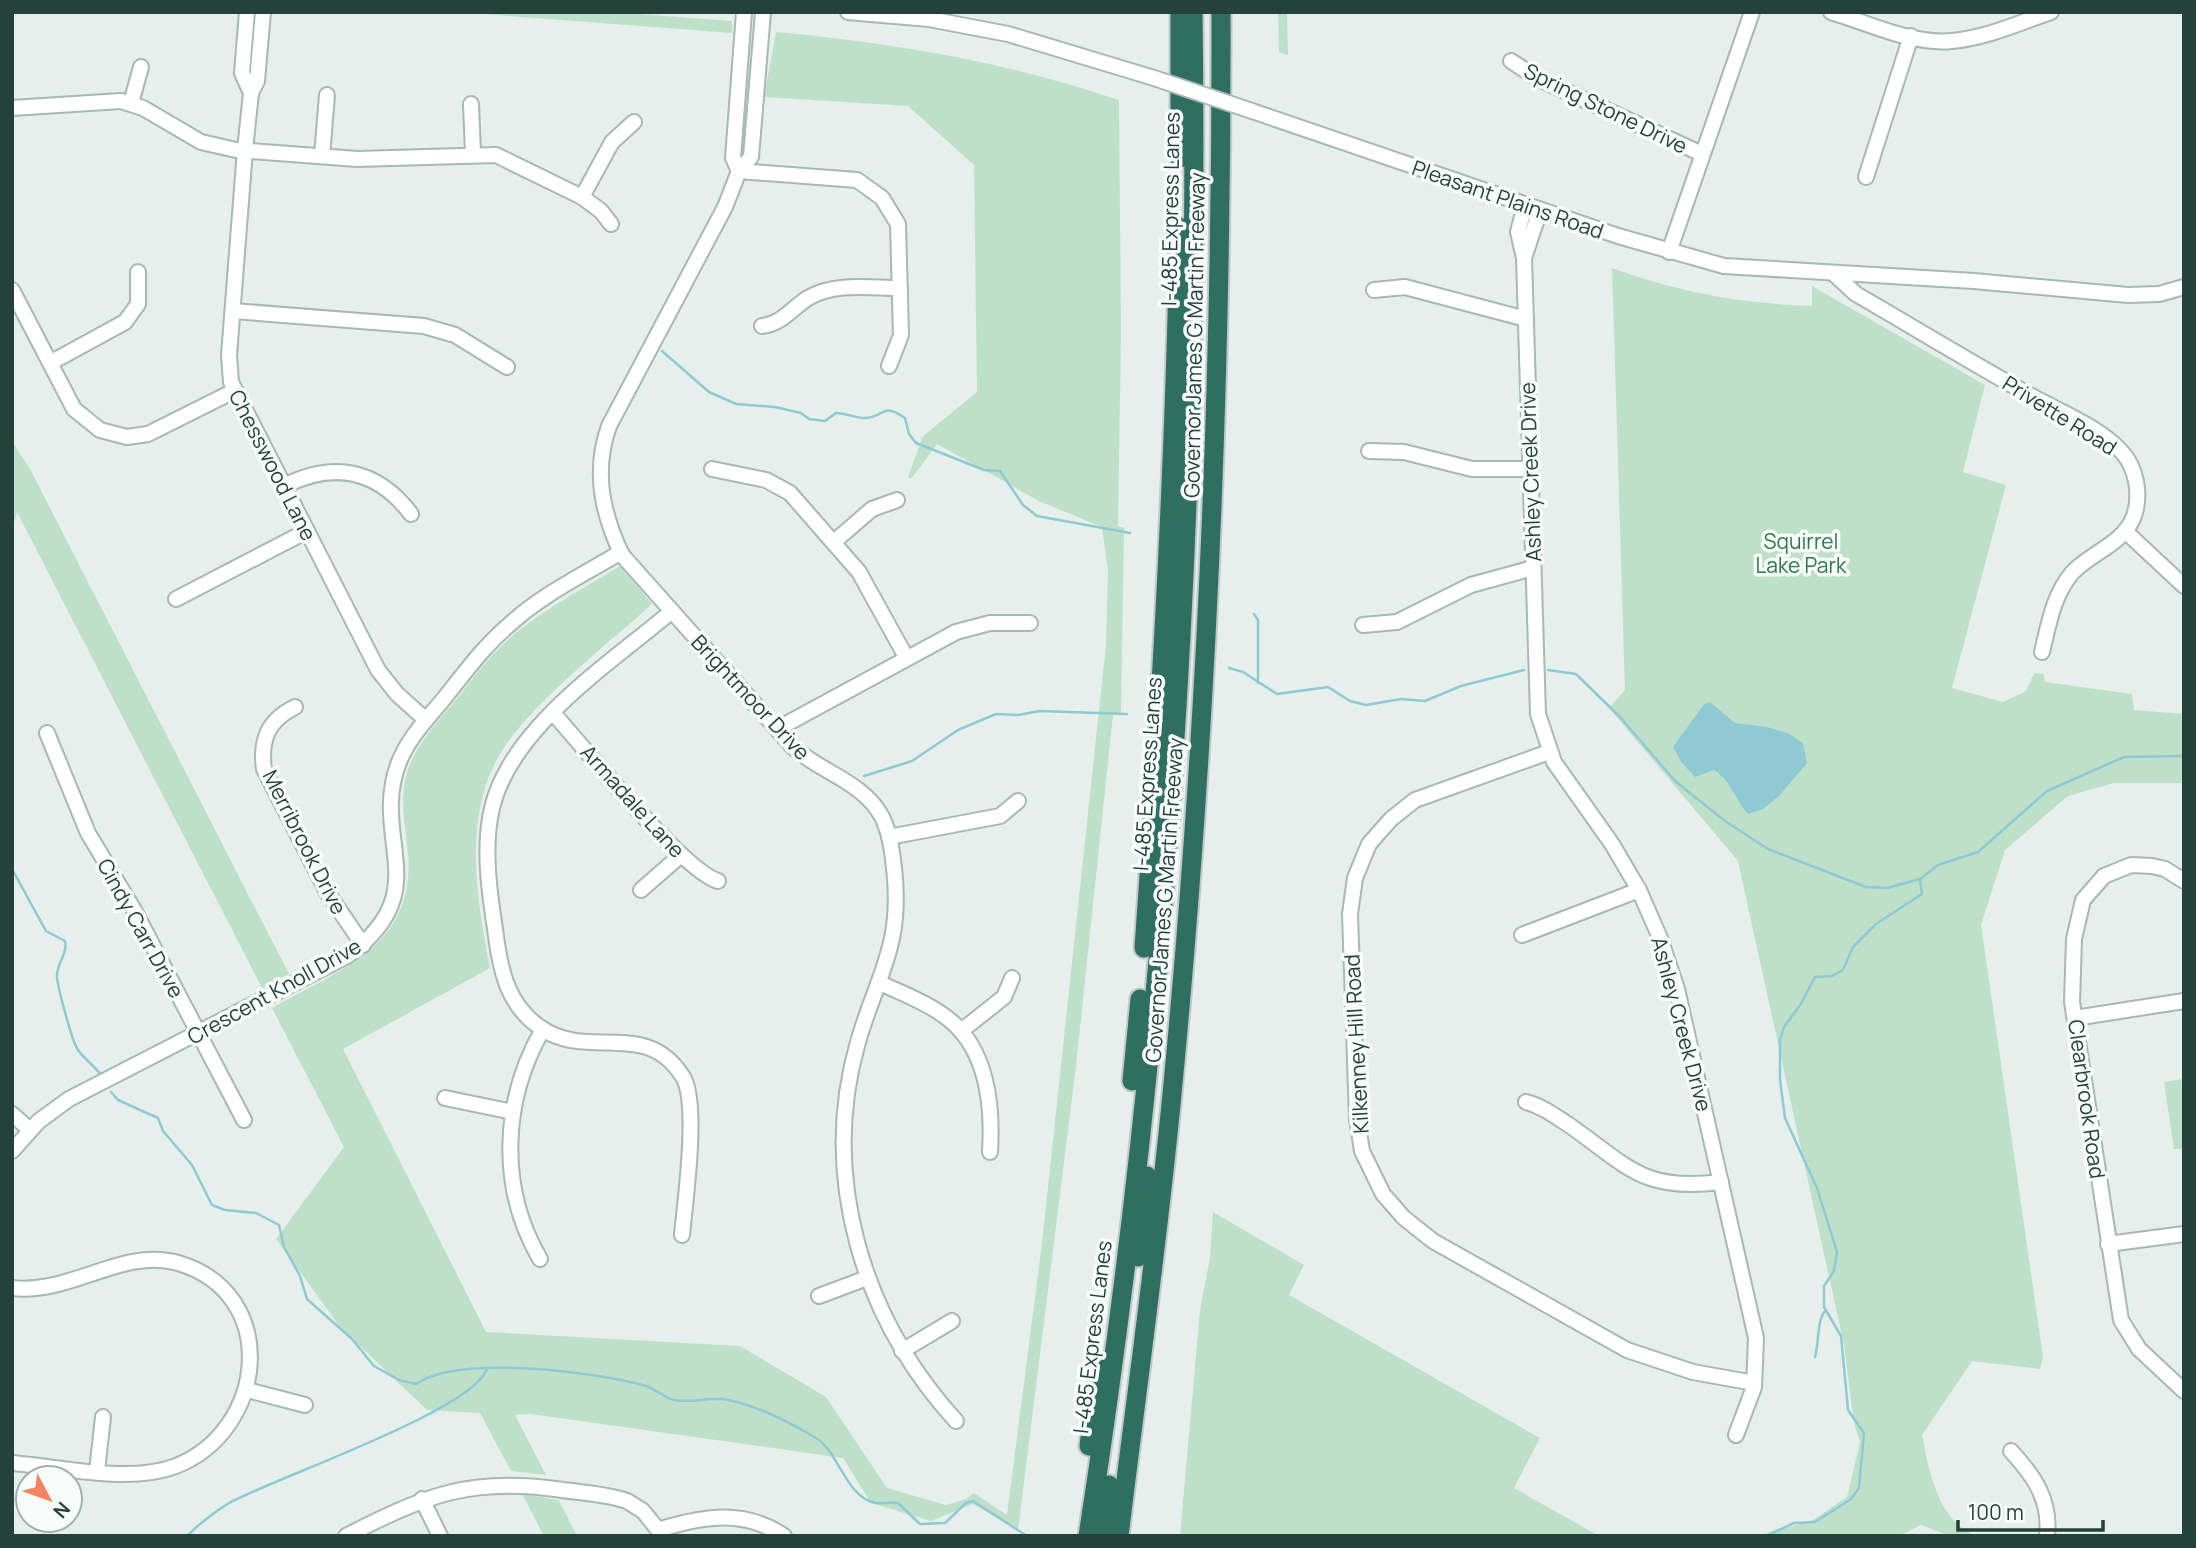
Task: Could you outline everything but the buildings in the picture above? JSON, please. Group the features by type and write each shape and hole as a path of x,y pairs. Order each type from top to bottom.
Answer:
{"highway":[{"name":"Governor James G Martin Freeway","path":"1119,1536 1172,1092 1198,768 1218,386 1221,12"},
{"name":"Governor James G Martin Freeway","path":"1075,1536 1113,1254 1141,997 1160,740 1169,552 1176,395 1180,147 1193,13"},
{"name":"I-485 Express Lanes","path":"1088,1536 1106,1417 1151,1031 1173,754 1187,469 1193,13"},
{"name":"I-485 Express Lanes","path":"1102,1536 1144,1213 1177,856 1199,496 1193,13"}],"street":[{"name":"Chesswood Lane","path":"247,12 242,73 251,93"},
{"name":"Chesswood Lane","path":"263,12 257,81 251,93 245,150 229,369 234,391 378,670 397,694 426,720"},
{"path":"744,12 733,158 739,172 795,178 843,177 857,180 874,190 890,207 898,224 901,335 889,366"},
{"name":"Brightmoor Drive","path":"763,12 751,157 739,172 724,207 618,407 606,434 601,492 607,518 621,552 672,611 809,761 847,782 869,800 881,815 889,837 897,914 891,954 854,1056 844,1137 847,1198 867,1278 902,1351 956,1421"},
{"name":"Pleasant Plains Road","path":"848,12 929,19 1008,34 1154,78 1669,252 1752,269 1961,280 2128,295 2159,294 2184,287"},
{"path":"1669,252 1752,12"},
{"path":"1831,12 1937,41 1961,40 2051,12"},
{"path":"1866,177 1911,36"},
{"name":"Spring Stone Drive","path":"1511,61 1537,78 1702,154"},
{"path":"131,103 141,66"},
{"path":"322,156 327,95"},
{"path":"12,108 121,101 131,103 201,142 245,150 381,159 473,153 504,157 582,197 601,211 611,224"},
{"path":"471,104 473,153"},
{"path":"582,197 612,142 634,122"},
{"name":"Ashley Creek Drive","path":"1533,207 1518,232 1524,258 1537,705 1549,752 1612,844 1639,890 1660,938 1677,989 1756,1338 1754,1383 1745,1418 1736,1435"},
{"path":"50,363 125,322 138,304 138,272"},
{"name":"Privette Road","path":"1833,273 1856,294 2111,441 2124,454 2134,474 2138,497 2133,517 2125,531"},
{"path":"762,326 780,320 809,298 826,290 900,288"},
{"path":"1374,290 1405,288 1526,319"},
{"path":"12,290 79,415 100,430 127,437 155,431 234,391"},
{"path":"233,311 424,326 455,335 507,368"},
{"path":"1369,451 1404,453 1472,469 1531,469"},
{"path":"712,469 752,477 782,487 835,541 868,587 905,657"},
{"path":"284,486 307,476 324,473 365,476 389,488 411,514"},
{"path":"835,541 872,509 897,500"},
{"path":"176,599 307,531"},
{"path":"2042,652 2054,603 2063,586 2080,566 2125,531 2184,586"},
{"name":"Crescent Knoll Drive","path":"12,1152 30,1130 69,1099 363,945 380,926 393,902 398,862 392,815 393,788 403,753 426,720 509,624 539,600 621,552"},
{"path":"1363,625 1396,622 1471,585 1533,568"},
{"path":"672,611 530,735 503,775 492,808 488,842 492,908 506,985 523,1013 543,1029 561,1038 645,1045 671,1062 683,1078 690,1101 682,1235"},
{"path":"777,729 905,657 971,626 1030,623"},
{"name":"Merribrook Drive","path":"295,707 282,713 269,727 262,747 264,769 327,892 363,945"},
{"name":"Armadale Lane","path":"553,713 681,855 704,876 718,881"},
{"name":"Cindy Carr Drive","path":"47,733 88,833 134,910 244,1120"},
{"name":"Kilkenney Hill Road","path":"1549,752 1415,800 1378,832 1361,861 1350,914 1357,1119 1362,1151 1375,1181 1393,1206 1433,1241 1627,1350 1693,1372 1754,1383"},
{"path":"889,837 1000,816 1018,802"},
{"path":"641,890 681,855"},
{"name":"Clearbrook Road","path":"2184,881 2165,869 2131,865 2104,876 2083,900 2074,939 2075,1018 2119,1310 2129,1336 2147,1359 2184,1391"},
{"path":"1522,935 1639,890"},
{"path":"961,1031 1004,997 1012,978"},
{"path":"880,983 934,1009 961,1031 977,1057 988,1088 992,1125 990,1152"},
{"path":"2075,1018 2184,1001"},
{"path":"540,1259 526,1232 512,1184 510,1144 513,1112 526,1062 543,1029"},
{"path":"445,1098 513,1112"},
{"path":"1526,1102 1551,1113 1648,1179 1681,1186 1721,1182"},
{"path":"12,1114 30,1130"},
{"path":"2108,1244 2184,1234"},
{"path":"12,1288 44,1289 68,1284 111,1267 142,1260 167,1260 187,1266 215,1282 238,1310 250,1352 247,1390 223,1432 186,1461 148,1473 12,1463"},
{"path":"820,1296 867,1278"},
{"path":"902,1351 952,1321"},
{"path":"247,1390 304,1405"},
{"path":"97,1471 103,1417"},
{"path":"2011,1451 2035,1478 2049,1521 2047,1536"},
{"path":"346,1536 422,1499 474,1485 504,1483 541,1486 627,1501 643,1511 662,1532 705,1517 730,1516 757,1522 784,1536"},
{"path":"422,1499 440,1536"}],"green space":[{"path":"457,12 612,12 732,21 732,33"},
{"path":"1278,12 1287,12 1288,55 1279,52"},
{"path":"776,32 864,42 950,56 1035,75 1119,100 1121,332 1118,526 1124,528 1121,714 1113,715 1076,1066 1018,1530 973,1504 931,1521 871,1503 843,1458 531,1414 515,1415 546,1475 511,1471 480,1413 427,1410 341,1328 276,1239 344,1147 272,1008 347,967 386,933 400,911 407,885 404,786 413,756 433,727 490,658 517,632 555,605 620,566 652,604 530,715 500,754 488,779 477,832 476,860 477,887 490,968 343,1049 486,1332 740,1346 826,1397 887,1488 946,1505 966,1499 974,1493 1007,1515 1042,1243 1106,645 1108,571 1102,527 1039,501 937,444 911,479 908,477 923,436 977,392 974,165 908,106 764,97"},
{"name":"Squirrel Lake Park","path":"1612,268 1686,290 1760,303 1812,306 1812,286 1985,385 1963,472 2006,485 1952,688 2003,702 2026,691 2034,673 2044,674 2045,682 2132,694 2134,710 2184,714 2184,783 2114,783 2068,796 2005,850 1981,925 2043,1357 2040,1369 1972,1361 1922,1435 1932,1479 1944,1507 1963,1529 1976,1536 1950,1536 1921,1525 1899,1536 1758,1536 1813,1520 1847,1497 1860,1442 1854,1423 1844,1345 1738,861 1609,708 1625,690"},
{"path":"12,441 30,469 289,974 262,988 17,512 12,531"},
{"path":"2184,1079 2184,1149 2174,1149 2164,1082"},
{"path":"1213,1212 1304,1265 1289,1295 1540,1438 1514,1488 1599,1536 1180,1536 1200,1310 1210,1258"},
{"path":"522,1494 559,1500 577,1536 544,1536"}],"water":[{"path":"1710,702 1735,723 1788,733 1803,743 1807,763 1779,796 1763,809 1748,814 1720,775 1714,770 1695,777 1682,763 1673,747 1704,704"}],"waterway":[{"path":"662,351 709,392 736,404 775,407 801,413 809,419 825,421 836,413 864,418 887,411 897,413 905,418 909,434 916,443 984,470 1000,471 1023,505 1037,516 1130,533"},
{"path":"1254,614 1258,620 1258,683"},
{"path":"1229,668 1243,672 1277,694 1328,687 1350,701 1366,705 1401,699 1425,701 1461,686 1524,670"},
{"path":"1548,670 1576,674 1621,718 1675,781 1725,821 1768,849 1866,887 1887,888 1920,879"},
{"path":"864,776 912,761 958,730 996,714 1018,715 1040,711 1127,714"},
{"path":"1920,879 1938,865 1978,852 2047,791 2124,757 2184,756"},
{"path":"12,869 46,931 65,941 65,950 57,972 63,1003 78,1050 100,1074"},
{"path":"1766,1536 1794,1523 1815,1522 1851,1499 1859,1488 1864,1433 1848,1410 1841,1336 1824,1307 1824,1286 1834,1271 1837,1252 1817,1188 1785,1118 1780,1080 1780,1040 1784,1027 1801,1004 1815,977 1832,976 1843,970 1853,947 1876,924 1922,894 1920,879"},
{"path":"111,1092 118,1100 158,1118 163,1131 192,1165 212,1205 225,1210 256,1213 279,1225 284,1247 300,1276 307,1299 352,1339 374,1366 399,1380 416,1384 436,1375 463,1370 528,1368 623,1381 650,1387 674,1400 734,1401 770,1414 816,1438 831,1453 857,1493 876,1503 898,1503 920,1524 945,1523 966,1503 973,1501 1027,1536"},
{"path":"1815,1357 1825,1311"},
{"path":"187,1536 229,1503 370,1442 447,1404 474,1386 487,1369"},
{"path":"1325,1536 1339,1536"}]}
